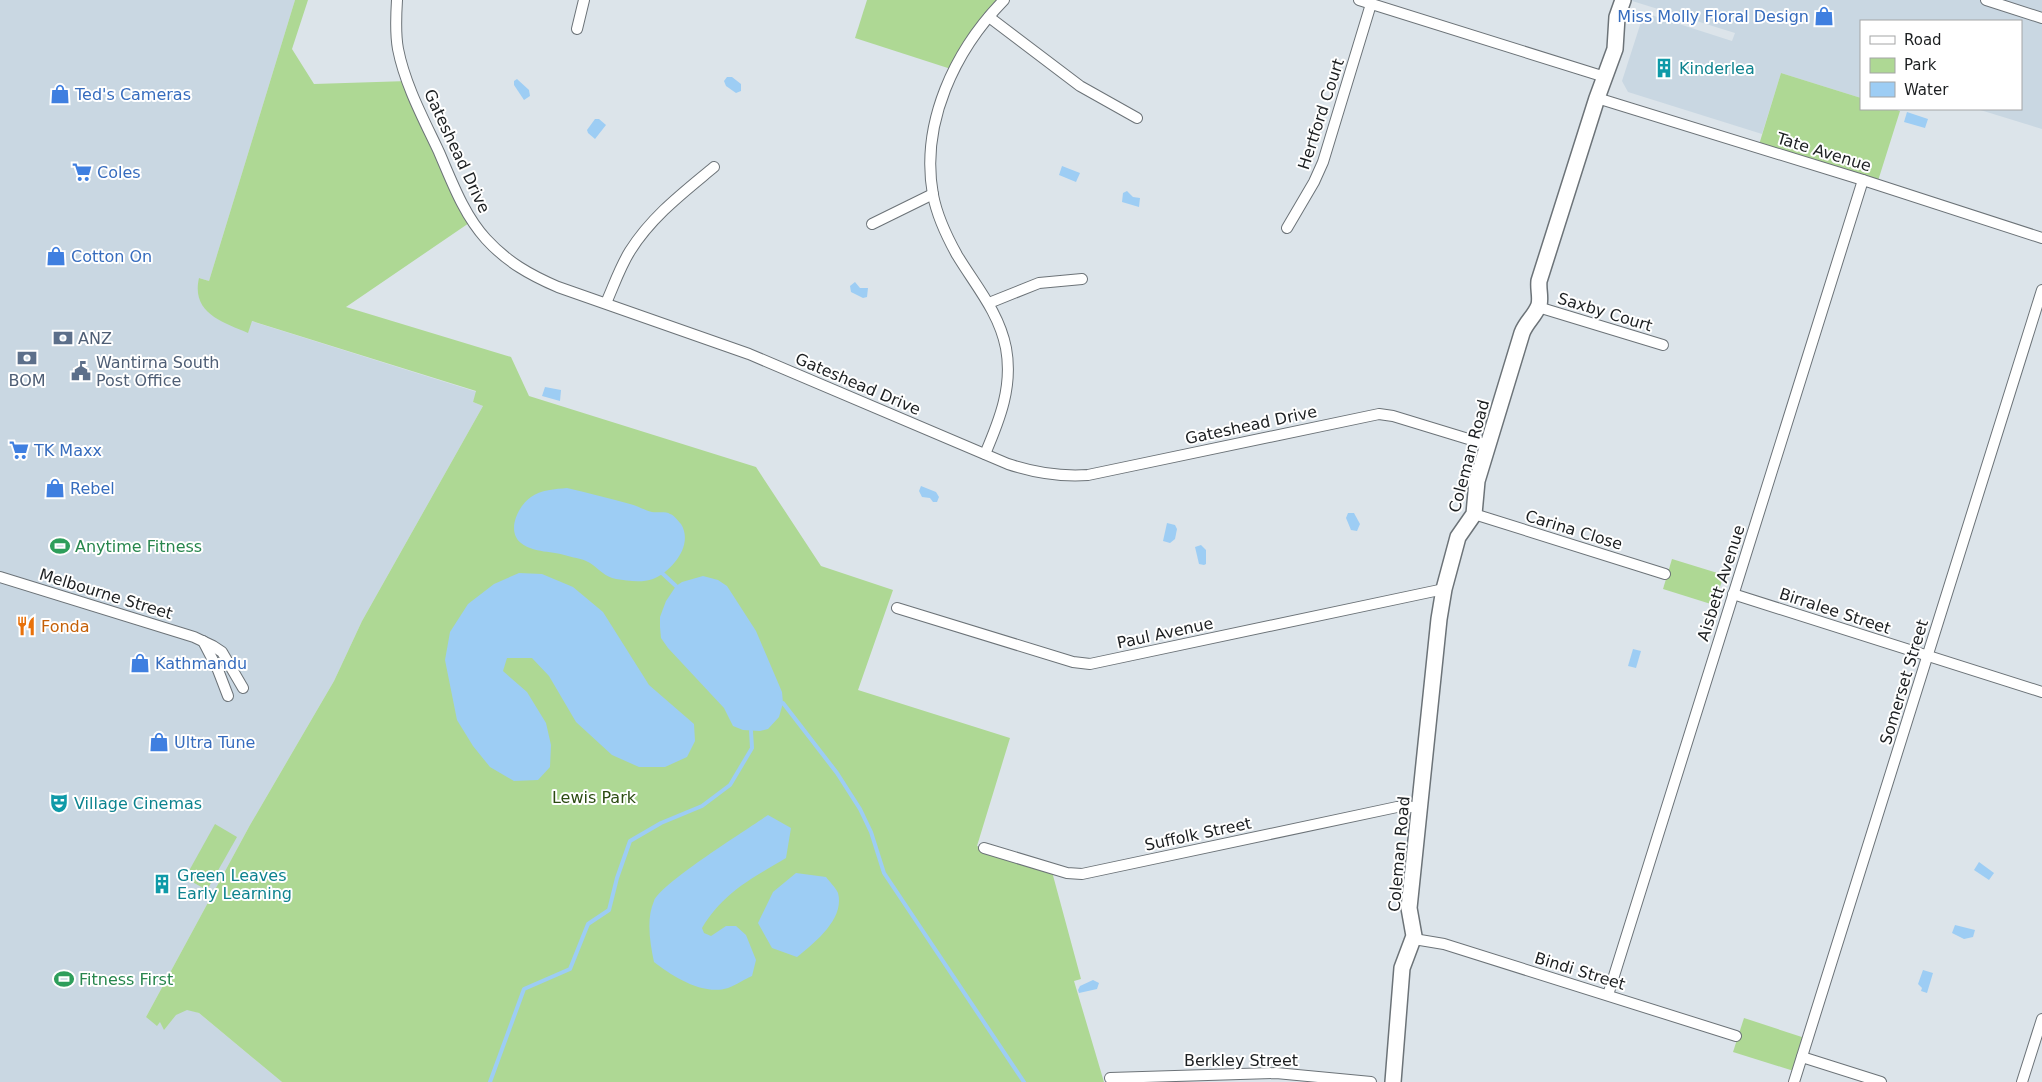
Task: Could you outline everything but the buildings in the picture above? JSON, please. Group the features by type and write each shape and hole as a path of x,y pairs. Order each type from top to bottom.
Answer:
{"street":[{"name":"Gateshead Drive","path":"397,0 396,34 398,50 406,75 458,195 474,223 498,252 522,270 558,287 749,354 986,454 1037,473 1063,476 1088,475 1379,414 1393,416 1488,445"},
{"path":"577,29 584,0"},
{"path":"986,454 1003,409 1008,374 1006,346 989,303 958,255 940,217 933,194 932,149 939,109 948,81 959,59 989,17 1004,0"},
{"path":"1359,0 1605,77"},
{"path":"1538,307 1540,297 1539,281 1597,98 1615,49 1617,17 1623,0"},
{"path":"1986,0 2042,18"},
{"name":"Hertford Court","path":"1287,228 1314,182 1323,162 1371,4"},
{"path":"989,17 1080,86 1137,118"},
{"name":"Tate Avenue","path":"1597,98 1863,180 2042,238"},
{"path":"606,303 624,262 647,228 664,209 714,167"},
{"name":"Aisbett Avenue","path":"1608,995 1863,180"},
{"path":"872,224 933,194"},
{"path":"989,303 1039,283 1082,279"},
{"name":"Somerset Street","path":"1794,1082 2042,290"},
{"name":"Saxby Court","path":"1538,307 1663,345"},
{"name":"Coleman Road","path":"1414,939 1409,908 1439,619 1444,589 1458,538 1474,514 1475,487 1522,332 1538,307"},
{"name":"Carina Close","path":"1474,514 1665,574"},
{"name":"Melbourne Street","path":"0,577 203,641 222,652 243,688"},
{"name":"Paul Avenue","path":"897,608 1073,662 1090,664 1444,589"},
{"name":"Birralee Street","path":"1733,594 2042,692"},
{"path":"203,641 218,670 228,696"},
{"name":"Suffolk Street","path":"984,848 1067,873 1082,874 1397,807 1420,808"},
{"path":"1393,1082 1402,968 1414,939"},
{"name":"Bindi Street","path":"1414,939 1444,944 1736,1036"},
{"path":"2022,1082 2042,1019"},
{"path":"1802,1057 1881,1082"},
{"name":"Berkley Street","path":"1110,1078 1276,1073 1371,1082"}],"shaded area":[{"path":"0,0 295,0 209,281 199,278 248,332 251,321 477,392 473,402 483,406 362,621 334,681 250,825 146,1017 160,1021 187,1009 199,1013 282,1082 0,1082"},
{"path":"1629,0 2042,0 2042,129 1980,110 2022,110 2022,20 1860,20 1860,98 1781,73 1762,134 1628,92 1622,81 1642,19 1651,15 1732,41 1735,33"}],"green space":[{"name":"Lewis Park","path":"295,0 308,0 292,49 314,84 408,81 472,221 346,307 511,357 529,396 756,467 821,566 893,590 858,690 1010,738 977,846 1051,868 1081,979 1074,981 1104,1082 282,1082 199,1013 187,1010 176,1015 164,1030 160,1022 157,1026 146,1017 250,825 334,681 362,621 483,406 473,402 476,391 252,321 248,333 219,320 204,308 200,300 198,290 199,278 209,281"},
{"path":"867,0 1004,0 954,70 855,38"},
{"path":"1781,73 1860,98 1860,110 1900,111 1877,184 1758,148"},
{"path":"1672,559 1724,575 1714,605 1663,589"},
{"path":"215,824 237,837 207,890 185,878"},
{"path":"1744,1018 1808,1039 1797,1072 1733,1052"}],"water":[{"path":"727,77 732,77 741,84 741,91 736,93 726,86 724,81"},
{"path":"517,79 529,90 530,96 524,100 514,85 514,81"},
{"path":"1907,112 1928,119 1925,128 1904,122"},
{"path":"595,119 599,119 606,125 595,139 587,130"},
{"path":"1062,166 1080,173 1076,182 1059,175"},
{"path":"1127,191 1133,197 1140,198 1139,207 1122,202 1123,193"},
{"path":"855,282 860,288 868,288 867,297 863,298 851,292 850,286"},
{"path":"545,387 561,390 560,401 542,396"},
{"path":"921,486 936,492 939,497 937,502 933,502 930,498 922,497 919,491"},
{"path":"567,488 630,504 652,512 666,513 674,517 681,524 685,540 683,549 674,564 653,579 630,581 616,579 602,573 585,560 531,549 521,543 514,532 514,526 518,512 526,501 548,490"},
{"path":"1348,513 1354,513 1360,524 1357,531 1351,530 1346,518"},
{"path":"1167,523 1175,525 1177,529 1175,539 1170,543 1163,541"},
{"path":"1201,545 1206,550 1206,564 1204,565 1199,564 1195,547"},
{"path":"519,573 542,574 573,587 603,612 649,685 694,724 695,741 687,757 665,767 639,767 612,755 576,722 549,676 532,658 507,658 503,671 527,692 546,723 551,745 550,767 538,780 514,781 490,767 473,746 457,720 445,660 450,632 468,604 494,584"},
{"path":"703,576 718,580 727,586 756,631 782,692 783,703 779,717 768,729 760,731 743,730 733,726 724,708 661,638 660,617 666,601 676,586 682,582"},
{"path":"1633,649 1641,651 1636,668 1628,666"},
{"path":"768,815 791,828 786,858 739,887 719,905 702,928 704,933 711,936 726,926 736,926 746,935 756,960 752,976 728,988 718,990 698,987 688,983 654,962 649,923 654,901 672,882"},
{"path":"1979,862 1994,873 1989,880 1974,870"},
{"path":"796,873 826,877 838,893 839,903 833,921 826,930 797,957 772,948 758,923 773,892"},
{"path":"1955,925 1975,930 1973,937 1964,939 1952,933"},
{"path":"1923,970 1933,973 1927,993 1921,991 1922,988 1918,984"},
{"path":"1093,980 1099,983 1097,989 1079,993 1080,986"}],"waterway":[{"path":"662,573 676,586"},
{"path":"783,703 837,773 860,809 871,832 884,873 1024,1082"},
{"path":"490,1082 524,989 570,969 588,924 609,910 617,878 630,841 661,823 702,806 730,785 752,748 751,731"}],"place":[{"name":"Miss Molly Floral Design","path":"1824,16"},
{"name":"Kinderlea","path":"1664,68"},
{"name":"Ted's Cameras","path":"60,94"},
{"name":"Coles","path":"82,172"},
{"name":"Cotton On","path":"56,256"},
{"name":"ANZ","path":"63,338"},
{"name":"BOM","path":"27,358"},
{"name":"Wantirna South Post Office","path":"81,371"},
{"name":"TK Maxx","path":"19,450"},
{"name":"Rebel","path":"55,488"},
{"name":"Anytime Fitness","path":"60,546"},
{"name":"Fonda","path":"26,626"},
{"name":"Kathmandu","path":"140,663"},
{"name":"Ultra Tune","path":"159,742"},
{"name":"Village Cinemas","path":"59,803"},
{"name":"Green Leaves Early Learning","path":"162,884"},
{"name":"Fitness First","path":"64,979"}]}
